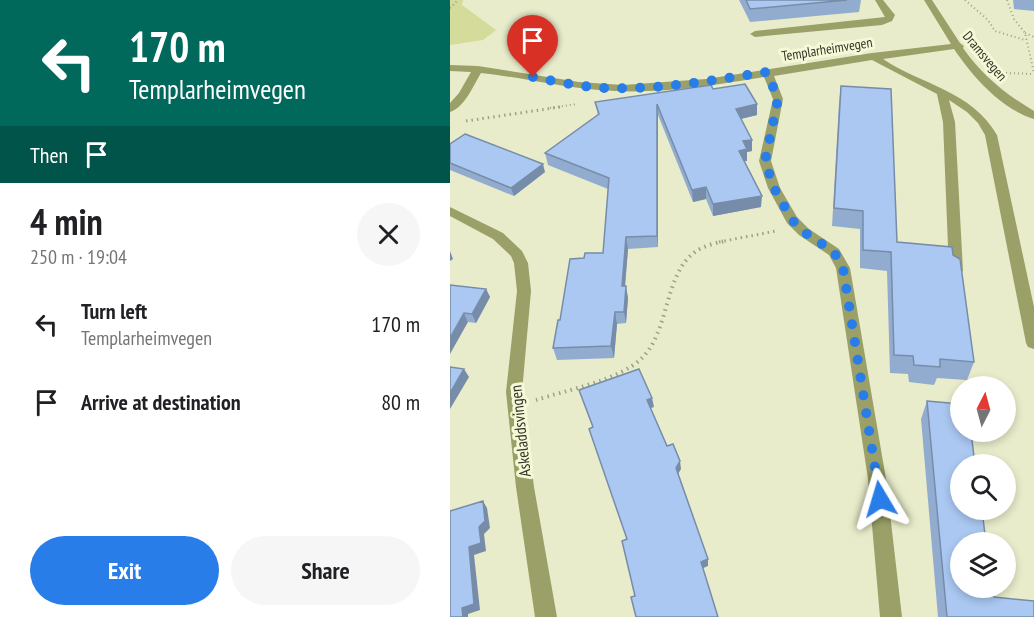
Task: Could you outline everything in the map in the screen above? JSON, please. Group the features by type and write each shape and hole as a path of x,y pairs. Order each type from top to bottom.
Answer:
{"street":[{"path":"755,34 882,22 889,19 890,15 879,0"},
{"name":"Dramsvegen","path":"928,0 958,46 989,85 1005,99 1034,116"},
{"name":"Templarheimvegen","path":"450,68 478,69 605,88 650,87 958,46"},
{"path":"872,56 897,73 964,104 981,119 990,135 1034,343"},
{"path":"450,109 464,95 478,69"},
{"path":"767,72 778,99 765,161 774,188 782,206 798,226 834,252 843,268 877,479 891,617"},
{"path":"942,94 949,122 956,272"},
{"name":"Askeladdsvingen","path":"450,211 498,236 517,254 521,263 524,291 515,367 515,406 525,487 546,617"}],"path":[{"path":"450,8 458,0"},
{"path":"965,0 988,20 995,31 1025,40"},
{"path":"1007,0 1014,20 1025,33 1034,37"},
{"path":"1000,73 1034,74 1025,33"},
{"path":"462,122 588,102 600,98 605,88"},
{"path":"515,406 607,376 641,359 657,336 684,262 694,251 798,226"}],"green space":[{"path":"450,0 463,0 462,5 496,30 483,40 450,45"}],"building":[{"path":"746,0 847,0 750,9"},
{"path":"745,84 757,104 736,109 752,140 743,141 747,149 739,151 762,196 713,204 706,187 692,190 657,104 657,236 626,237 622,286 626,286 624,312 615,312 611,346 553,348 570,259 584,258 585,253 603,253 609,178 545,153 599,114 595,102 711,85 713,89"},
{"path":"841,86 891,89 897,242 952,247 953,255 960,259 974,362 940,359 940,367 914,365 913,356 894,355 891,252 863,250 863,211 834,208"},
{"path":"465,134 543,164 511,188 450,163 450,144"},
{"path":"450,285 486,289 472,314 464,313 450,338"},
{"path":"450,367 464,369 450,393"},
{"path":"639,369 652,398 647,400 667,446 673,444 680,461 676,468 708,559 701,562 718,617 636,617 631,597 635,596 622,541 627,539 589,429 593,427 579,390"},
{"path":"927,401 950,403 950,442 972,442 974,454 950,454 950,520 983,520 985,532 950,532 950,598 1004,598 1034,601 1034,617 947,617"},
{"path":"483,501 485,521 479,527 481,543 469,547 474,604 462,608 463,617 450,617 450,511"}],"route":[{"path":"533,77 593,87 622,88 685,84 767,72 778,99 765,161 782,206 792,220 804,232 834,252 843,268 880,499"}]}
